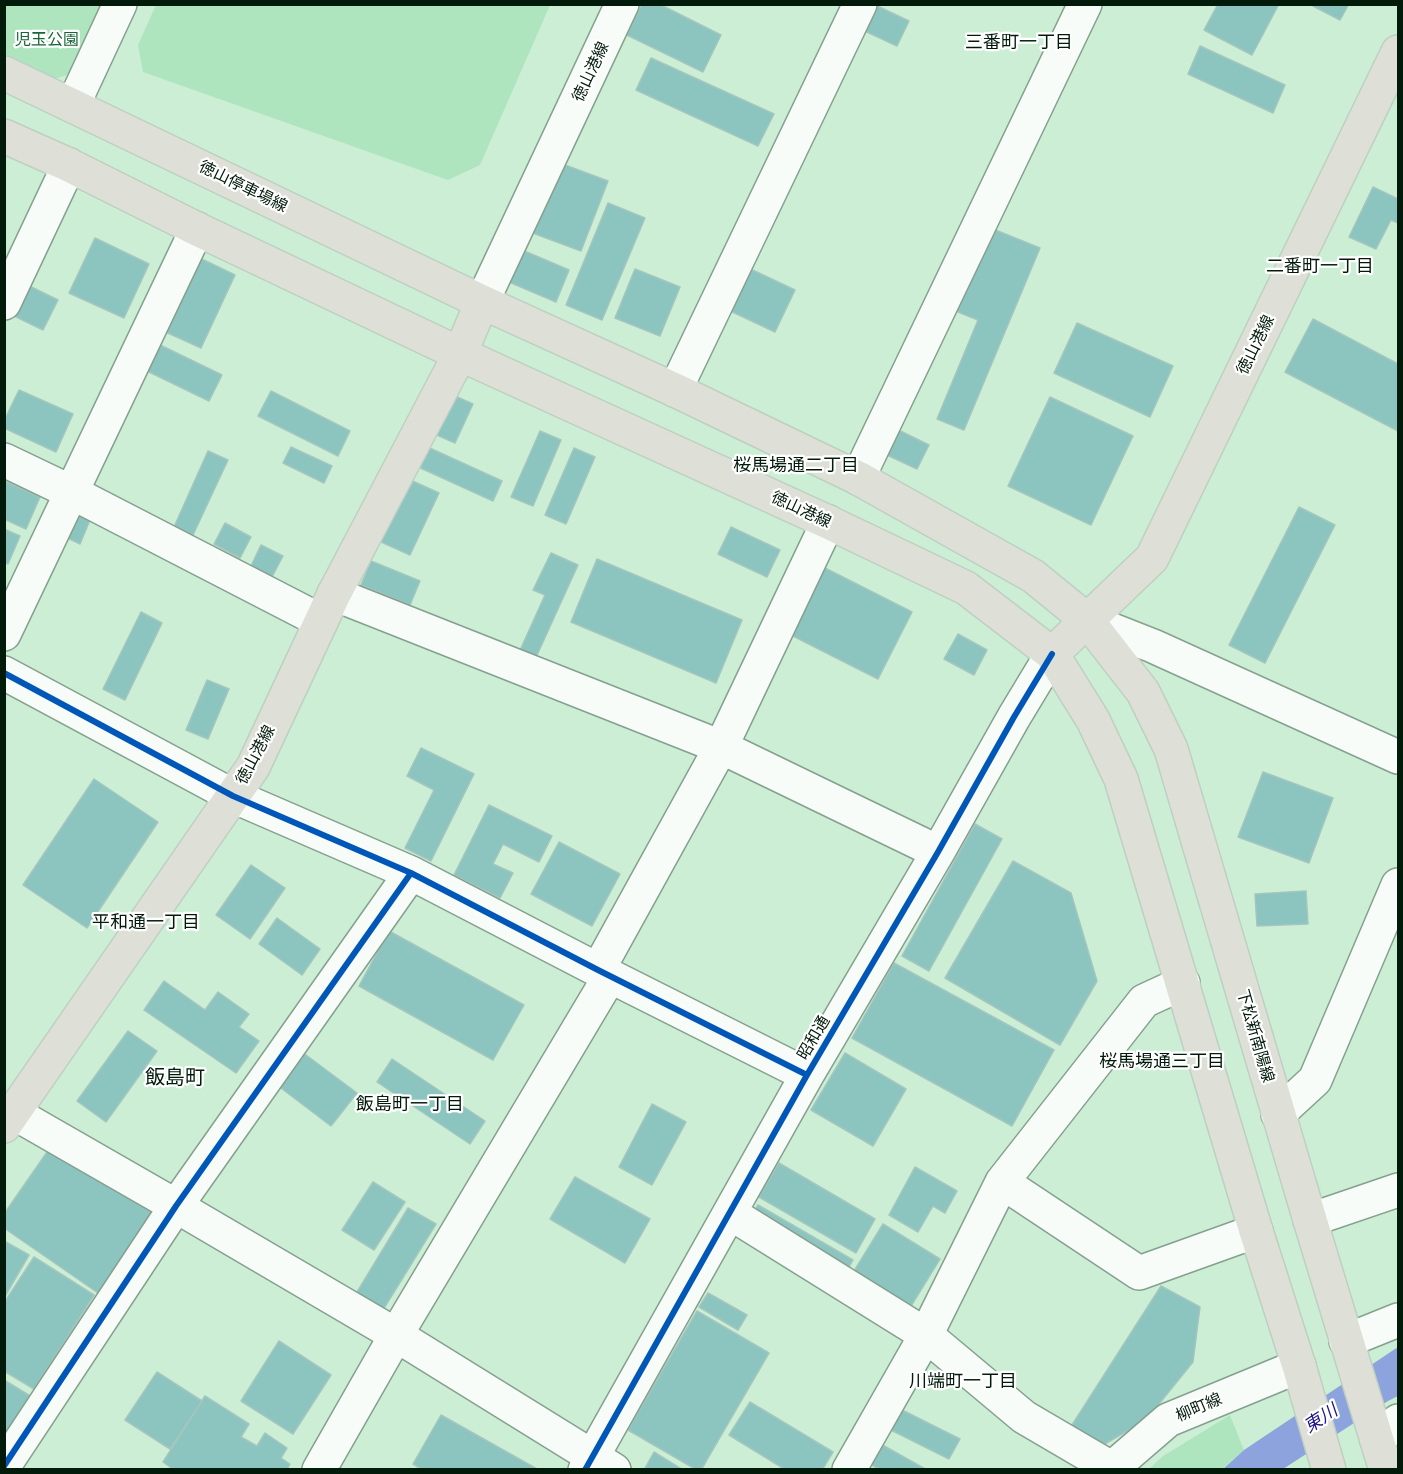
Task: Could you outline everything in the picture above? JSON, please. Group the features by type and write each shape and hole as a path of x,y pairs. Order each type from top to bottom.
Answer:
{"main road":[{"name":"徳山港線","path":"460,354 828,522 966,588 1052,654 1152,558 1398,52"},
{"name":"徳山停車場線","path":"4,73 482,302"},
{"path":"4,136 69,165 197,229 460,354"},
{"name":"徳山港線","path":"9,1120 253,767 327,607 460,354 482,302"},
{"path":"482,302 675,390 858,478 1033,576 1087,620"},
{"name":"下松新南陽線","path":"1087,620 1143,692 1171,749 1346,1341 1390,1444"},
{"path":"1052,654 1093,720 1121,779 1256,1231 1299,1366 1326,1468"}],"street":[{"path":"73,105 120,4"},
{"name":"徳山港線","path":"482,302 622,4"},
{"path":"675,390 860,4"},
{"path":"858,478 1085,4"},
{"path":"4,303 69,165"},
{"path":"4,634 197,229"},
{"path":"4,460 327,607 721,747 938,852"},
{"path":"319,1470 604,973 721,747 828,522"},
{"path":"1087,620 1153,646 1398,757"},
{"name":"昭和通","path":"597,1465 730,1213 1052,654"},
{"path":"4,673 233,796 411,873 807,1076"},
{"path":"4,1466 177,1206 411,873"},
{"path":"1278,1114 1315,1080 1398,885"},
{"path":"849,1470 926,1335 1002,1182 1144,1001 1183,984"},
{"path":"9,1120 177,1206 396,1335 597,1465"},
{"path":"1002,1182 1139,1273 1256,1231"},
{"path":"1310,1220 1398,1190"},
{"path":"730,1213 926,1335 1024,1417 1110,1469"},
{"path":"1346,1341 1398,1320"},
{"name":"柳町線","path":"1110,1469 1168,1420 1299,1366"}],"green space":[{"path":"156,4 550,5 480,165 448,180 143,72 138,45"},
{"name":"児玉公園","path":"4,5 103,5 71,74 47,81 5,60"},
{"path":"1230,1415 1244,1450 1222,1469 1148,1470 1163,1456"}],"water":[{"name":"東川","path":"1398,1347 1398,1396 1283,1469 1222,1470 1244,1450"}],"building":[{"path":"642,4 659,4 721,35 703,72 627,35"},
{"path":"873,4 909,21 897,46 856,27"},
{"path":"1218,4 1279,4 1252,55 1204,30"},
{"path":"1314,4 1349,4 1340,20 1313,6"},
{"path":"1200,46 1285,85 1273,113 1188,74"},
{"path":"651,58 774,114 758,146 636,90"},
{"path":"557,162 608,181 581,251 530,232"},
{"path":"1373,187 1398,199 1398,223 1391,220 1376,249 1349,237"},
{"path":"608,203 645,218 602,320 566,305"},
{"path":"983,225 1040,248 964,430 937,419 978,320 948,308"},
{"path":"95,238 149,264 124,318 69,293"},
{"path":"183,250 235,275 201,348 148,324"},
{"path":"522,250 569,270 556,302 509,282"},
{"path":"744,266 795,290 775,332 724,308"},
{"path":"635,269 680,287 660,336 615,318"},
{"path":"13,278 58,300 43,330 4,311"},
{"path":"1313,319 1398,364 1398,431 1285,372"},
{"path":"1077,323 1173,366 1150,417 1054,373"},
{"path":"156,343 222,375 209,401 143,369"},
{"path":"19,390 73,414 56,452 4,428 4,421"},
{"path":"271,391 350,431 338,456 258,416"},
{"path":"448,393 473,404 455,443 430,432"},
{"path":"1050,397 1133,436 1091,525 1008,486"},
{"path":"884,423 929,445 917,469 872,448"},
{"path":"540,431 561,440 533,506 511,497"},
{"path":"423,445 502,481 493,501 414,465"},
{"path":"291,447 332,466 324,483 283,463"},
{"path":"574,448 595,457 566,524 545,515"},
{"path":"208,451 228,460 193,535 174,527"},
{"path":"408,479 439,493 410,555 379,541"},
{"path":"4,481 40,497 26,529 4,519"},
{"path":"61,507 90,520 80,544 51,530"},
{"path":"1299,507 1335,525 1265,663 1229,645"},
{"path":"225,523 251,537 240,558 214,544"},
{"path":"731,527 780,550 767,577 718,554"},
{"path":"4,529 20,536 8,564 4,562"},
{"path":"261,545 283,556 272,577 251,566"},
{"path":"551,553 578,565 533,664 517,657 545,595 533,590"},
{"path":"597,559 742,620 716,683 571,622"},
{"path":"371,561 420,581 410,605 361,585"},
{"path":"817,564 912,612 878,679 783,631"},
{"path":"141,612 162,623 125,700 103,689"},
{"path":"958,634 987,650 974,675 944,659"},
{"path":"207,680 229,689 208,739 186,730"},
{"path":"421,748 474,774 431,861 405,848 434,790 407,776"},
{"path":"1263,772 1333,798 1309,863 1238,837"},
{"path":"94,779 158,822 87,928 23,885"},
{"path":"489,805 552,836 539,862 503,844 493,864 513,873 500,898 454,875"},
{"path":"975,824 1002,839 929,971 902,956"},
{"path":"559,842 620,874 592,926 531,894"},
{"path":"1013,861 1071,893 1097,981 1060,1045 945,978"},
{"path":"251,865 285,888 250,939 216,915"},
{"path":"1306,891 1308,924 1257,926 1255,894"},
{"path":"277,918 320,949 302,975 259,944"},
{"path":"389,931 524,1005 493,1060 359,986"},
{"path":"894,963 1054,1050 1012,1126 852,1038"},
{"path":"164,981 205,1010 218,992 249,1014 239,1027 259,1041 236,1073 144,1010"},
{"path":"128,1031 157,1051 106,1122 77,1101"},
{"path":"298,1049 357,1093 331,1126 273,1082"},
{"path":"845,1053 906,1089 873,1146 811,1110"},
{"path":"392,1059 485,1121 470,1144 377,1082"},
{"path":"652,1104 686,1122 652,1185 619,1167"},
{"path":"54,1142 155,1211 98,1293 4,1228 4,1214"},
{"path":"779,1163 875,1219 856,1253 759,1197"},
{"path":"915,1167 957,1191 945,1213 933,1206 918,1232 889,1215"},
{"path":"575,1177 650,1219 625,1263 550,1219"},
{"path":"373,1182 405,1202 374,1250 342,1230"},
{"path":"758,1205 853,1260 840,1283 745,1226"},
{"path":"408,1208 436,1224 378,1318 351,1302"},
{"path":"883,1224 940,1259 900,1324 843,1289"},
{"path":"4,1241 29,1255 4,1298"},
{"path":"34,1257 94,1295 34,1389 4,1371 4,1303"},
{"path":"1161,1286 1200,1307 1193,1362 1146,1420 1103,1445 1072,1425"},
{"path":"708,1293 747,1315 738,1330 699,1307"},
{"path":"697,1311 769,1353 701,1470 697,1470 628,1430"},
{"path":"279,1341 331,1375 293,1434 241,1401"},
{"path":"157,1372 202,1401 170,1449 125,1420"},
{"path":"4,1380 32,1397 7,1436 4,1434"},
{"path":"205,1396 249,1424 241,1437 257,1446 265,1433 287,1448 281,1458 290,1464 287,1470 174,1470 163,1462"},
{"path":"750,1402 833,1452 822,1470 786,1470 729,1435"},
{"path":"888,1403 960,1439 949,1459 877,1423"},
{"path":"441,1415 537,1469 423,1470 413,1464"},
{"path":"870,1438 927,1470 881,1470 859,1458"},
{"path":"654,1452 683,1470 644,1470"}],"cycle path":[{"path":"585,1470 807,1075 1052,654"},
{"path":"4,673 233,796 411,873 807,1075"},
{"path":"4,1466 176,1206 411,873"}],"district":[{"name":"三番町一丁目","path":"1019,43"},
{"name":"二番町一丁目","path":"1320,267"},
{"name":"桜馬場通二丁目","path":"796,466"},
{"name":"平和通一丁目","path":"146,923"},
{"name":"桜馬場通三丁目","path":"1162,1062"},
{"name":"飯島町","path":"175,1078"},
{"name":"飯島町一丁目","path":"410,1105"},
{"name":"川端町一丁目","path":"963,1382"}]}
